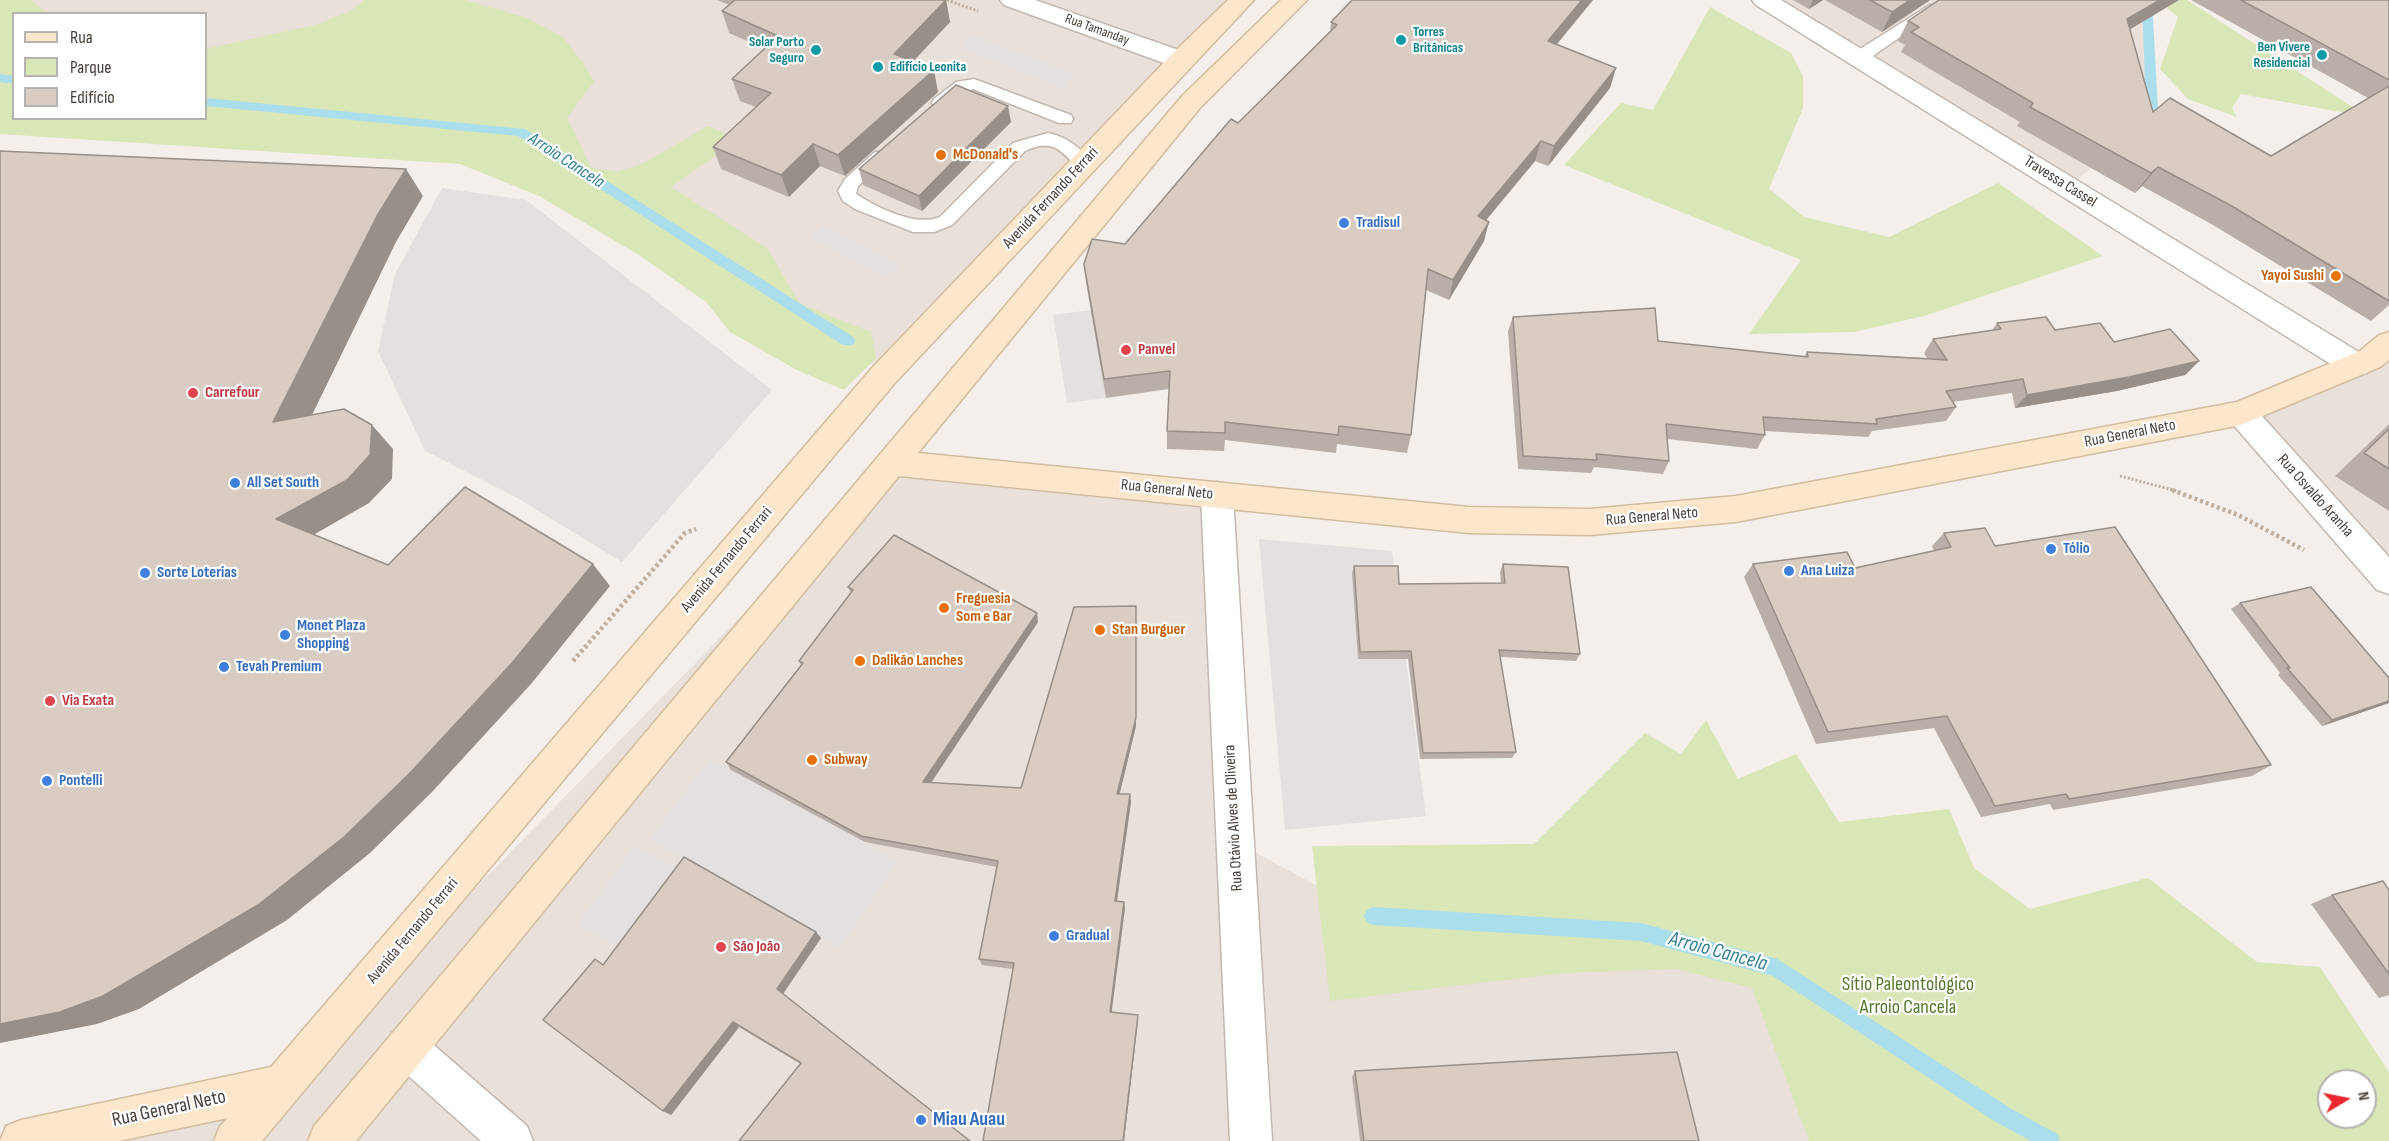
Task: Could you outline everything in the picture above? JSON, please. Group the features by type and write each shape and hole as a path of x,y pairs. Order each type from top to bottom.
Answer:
{"main road":[{"name":"Avenida Fernando Ferrari","path":"235,1141 883,376 1181,60 1242,0"},
{"path":"328,1141 1191,102 1295,0"},
{"name":"Rua General Neto","path":"891,463 1469,520 1590,522 1736,509 2241,413 2370,359 2389,343"},
{"name":"Rua General Neto","path":"21,1141 283,1085"}],"street":[{"name":"Rua Tamanday","path":"1012,0 1181,60"},
{"name":"Travessa Cassel","path":"1764,0 2356,365"},
{"name":"Rua Osvaldo Aranha","path":"2241,413 2389,580"},
{"name":"Rua Otávio Alves de Oliveira","path":"1217,495 1251,1141"},
{"path":"406,1047 512,1141"}],"lane":[{"path":"1858,58 1940,3"},
{"path":"930,112 954,90 974,84 1065,119"},
{"path":"895,144 851,183 847,191 849,197 861,205 923,228 946,221 1018,147 1028,142 1042,139 1067,144 1083,164"}],"path":[{"path":"948,0 980,12"},
{"path":"2109,474 2169,488 2221,506 2275,532 2312,555"},
{"path":"573,661 685,533 705,526"}],"shaded area":[{"path":"3,0 1242,0 883,376 848,341 521,132 207,102 207,12 12,12 0,2"},
{"path":"1764,0 2147,0 2152,109 2149,117 2068,188"},
{"path":"969,34 1073,73 1065,89 961,48"},
{"path":"442,188 526,200 772,390 622,562 514,496 425,451 378,351 395,274"},
{"path":"823,225 900,265 886,278 809,237"},
{"path":"1091,310 1106,398 1067,403 1053,315"},
{"path":"2389,343 2389,580 2241,413"},
{"path":"891,463 1217,495 1236,842 1373,916 1777,968 2050,1141 21,1141 283,1085"},
{"path":"1259,539 1392,551 1426,816 1285,830"},
{"path":"710,759 898,861 840,949 649,839"},
{"path":"635,846 681,870 624,950 577,924"}],"green space":[{"path":"0,0 31,0 46,12 12,12 12,120 207,120 207,49 315,25 351,11 364,0 465,0 527,18 563,37 586,67 594,82 567,117 591,168 617,172 644,163 708,126 730,135 717,155 671,187 767,248 800,304 871,332 876,358 844,390 797,370 730,332 706,302 639,255 539,196 460,164 0,134"},
{"path":"2158,0 2187,0 2368,117 2241,94 2232,108 2237,117 2188,99 2160,69 2178,17"},
{"path":"1710,7 1791,53 1803,76 1803,108 1769,189 1804,217 1889,237 1998,183 2103,256 1924,316 1854,332 1749,334 1801,260 1564,165 1621,103 1653,110"},
{"name":"Sítio Paleontológico Arroio Cancela","path":"1706,720 1738,779 1796,754 1839,822 1949,809 1974,868 2030,909 2148,878 2257,962 2320,967 2389,1072 2389,1141 1809,1141 1752,988 1677,969 1563,973 1330,1001 1312,846 1534,844 1645,733 1681,754"}],"building":[{"path":"735,0 946,0 894,54 934,70 838,155 813,144 781,175 713,147 771,93 732,79 778,36 722,11"},
{"path":"1352,0 1582,0 1548,41 1616,68 1554,146 1541,141 1478,216 1489,222 1453,280 1428,269 1411,435 1339,426 1338,435 1225,422 1225,433 1167,431 1170,371 1104,379 1084,264 1092,239 1125,244 1231,119 1238,123 1337,25 1331,22"},
{"path":"1870,0 1910,0 1892,12"},
{"path":"1939,0 2160,0 2127,19 2153,112 2170,98 2271,156 2389,86 2389,301 2230,205 2158,167 2151,173 2030,107 2033,103 1911,32 1919,27 1908,21"},
{"path":"2241,0 2389,0 2389,80"},
{"name":"McDonald's","path":"956,85 1008,106 919,196 859,169"},
{"name":"Monet Plaza Shopping","path":"0,151 406,169 377,216 273,422 344,409 372,425 370,455 347,480 276,519 388,565 465,487 593,564 512,663 409,774 344,837 258,905 103,996 60,1012 0,1024"},
{"path":"1655,308 1658,341 1808,357 1807,352 1947,360 1933,339 2001,329 1997,323 2046,317 2055,330 2100,323 2114,342 2170,329 2199,361 2129,377 2027,395 2023,379 1946,391 1956,407 1876,419 1877,424 1763,417 1765,435 1666,424 1669,461 1596,454 1597,460 1523,456 1513,317"},
{"path":"2389,429 2389,469 2364,453"},
{"path":"2115,527 2271,765 2069,799 2066,794 1995,806 1947,716 1828,732 1753,564 1847,552 1855,568 1951,547 1944,533 1985,528 1995,546"},
{"path":"894,535 1037,613 923,782 1021,788 1074,607 1136,606 1136,718 1117,794 1130,794 1115,901 1124,902 1110,1012 1138,1015 1123,1141 983,1141 1014,963 979,959 998,861 861,836 726,762 803,663 799,661 853,590 848,587"},
{"path":"1503,564 1568,567 1580,654 1499,650 1516,752 1423,753 1411,651 1360,652 1354,566 1398,566 1399,584 1505,583"},
{"path":"2311,587 2389,678 2389,701 2332,720 2287,668 2290,668 2240,603"},
{"path":"684,857 816,932 777,989 970,1141 739,1141 801,1063 733,1022 663,1111 543,1020 595,959 603,965"},
{"path":"2383,881 2389,890 2389,974 2332,895"},
{"path":"1677,1052 1699,1141 1364,1141 1355,1071"}],"waterway":[{"path":"2147,0 2152,109 2149,117"},
{"name":"Arroio Cancela","path":"0,78 12,80"},
{"name":"Arroio Cancela","path":"207,102 521,132 848,341"},
{"name":"Arroio Cancela","path":"1373,916 1641,932 1777,968 2003,1115 2050,1141"}],"place":[{"name":"Torres Britânicas","path":"1401,40"},
{"name":"Solar Porto Seguro","path":"816,50"},
{"name":"Ben Vivere Residencial","path":"2322,55"},
{"name":"Edifício Leonita","path":"878,67"},
{"name":"McDonald's","path":"941,155"},
{"name":"Tradisul","path":"1344,223"},
{"name":"Yayoi Sushi","path":"2336,276"},
{"name":"Panvel","path":"1126,350"},
{"name":"Carrefour","path":"193,393"},
{"name":"All Set South","path":"235,483"},
{"name":"Tólio","path":"2051,549"},
{"name":"Ana Luiza","path":"1789,571"},
{"name":"Sorte Loterias","path":"145,573"},
{"name":"Freguesia Som e Bar","path":"944,608"},
{"name":"Stan Burguer","path":"1100,630"},
{"name":"Monet Plaza Shopping","path":"285,635"},
{"name":"Dalikão Lanches","path":"860,661"},
{"name":"Tevah Premium","path":"224,667"},
{"name":"Via Exata","path":"50,701"},
{"name":"Subway","path":"812,760"},
{"name":"Pontelli","path":"47,781"},
{"name":"Gradual","path":"1054,936"},
{"name":"São João","path":"721,947"},
{"name":"Miau Auau","path":"921,1120"}]}
